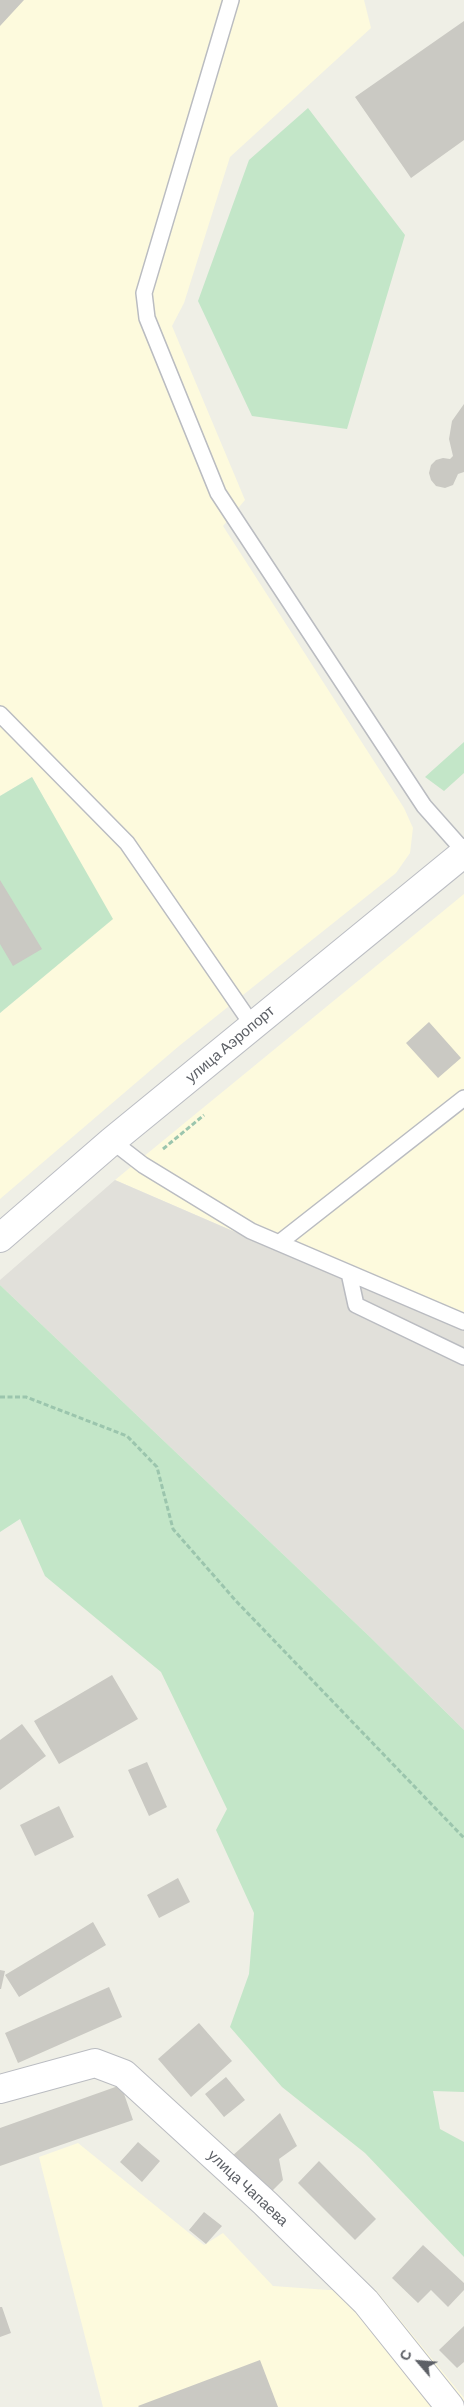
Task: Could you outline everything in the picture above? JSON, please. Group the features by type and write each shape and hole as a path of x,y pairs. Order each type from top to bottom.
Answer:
{"main road":[{"name":"улица Аэропорт","path":"0,1238 112,1140 464,852"},
{"name":"улица Чапаева","path":"0,2089 95,2063 124,2074 265,2203 366,2302 450,2407"}],"lane":[{"path":"231,0 144,293 147,318 218,493 424,806 464,852"},
{"path":"0,714 127,842 253,1026"},
{"path":"279,1243 464,1098"},
{"path":"112,1140 143,1165 251,1231 464,1322"},
{"path":"349,1273 356,1305 464,1357"}],"path":[{"path":"143,1165 204,1115"},
{"path":"0,1397 26,1396 127,1436 157,1467 173,1529 236,1601 464,1838"}],"shaded area":[{"path":"0,0 364,0 371,28 230,157 184,303 172,326 245,500 223,526 404,808 413,828 410,853 396,873 179,1046 0,1199 0,1013 112,919 32,777 0,796"},
{"path":"464,894 464,1331 115,1180"},
{"path":"115,1180 464,1331 464,1730 370,1637 0,1285 0,1280"},
{"path":"78,2143 204,2245 223,2233 273,2286 328,2290 375,2289 464,2398 464,2407 103,2407 39,2157"}],"green space":[{"path":"308,108 405,235 347,429 252,416 198,301 249,160"},
{"path":"464,742 464,773 444,791 425,777"},
{"path":"32,777 113,919 0,1013 0,796"},
{"path":"0,1285 370,1637 464,1730 464,2092 433,2091 440,2129 464,2142 464,2257 365,2153 282,2087 230,2027 249,1974 254,1913 216,1830 227,1809 161,1672 45,1576 20,1519 0,1532"}],"building":[{"path":"0,0 24,0 0,26"},
{"path":"464,21 464,140 411,178 355,97"},
{"path":"464,404 464,472 458,474 453,485 445,488 436,486 431,480 429,473 431,465 436,460 450,459 453,456 449,439 452,421"},
{"path":"0,880 42,949 13,966 0,944"},
{"path":"429,1022 461,1058 438,1078 406,1043"},
{"path":"112,1675 138,1719 59,1764 34,1721"},
{"path":"22,1724 46,1756 0,1790 0,1740"},
{"path":"147,1762 167,1807 149,1816 128,1770"},
{"path":"59,1806 74,1837 35,1856 20,1825"},
{"path":"178,1878 190,1902 159,1918 147,1895"},
{"path":"93,1922 106,1945 19,1997 5,1975"},
{"path":"0,1970 5,1971 1,1989 0,1989"},
{"path":"109,1987 122,2017 18,2063 5,2033"},
{"path":"199,2023 232,2061 191,2097 158,2059"},
{"path":"226,2077 245,2100 224,2117 205,2094"},
{"path":"121,2085 133,2120 0,2166 0,2128"},
{"path":"280,2113 297,2146 279,2159 283,2180 270,2193 231,2157"},
{"path":"138,2142 160,2161 142,2182 120,2162"},
{"path":"319,2161 376,2219 355,2240 298,2183"},
{"path":"204,2212 222,2226 206,2244 189,2230"},
{"path":"423,2245 464,2283 464,2290 448,2307 431,2290 418,2303 392,2278"},
{"path":"0,2307 2,2307 11,2333 0,2337"},
{"path":"464,2326 464,2362 457,2368 439,2350"},
{"path":"260,2360 278,2407 138,2406"}]}
